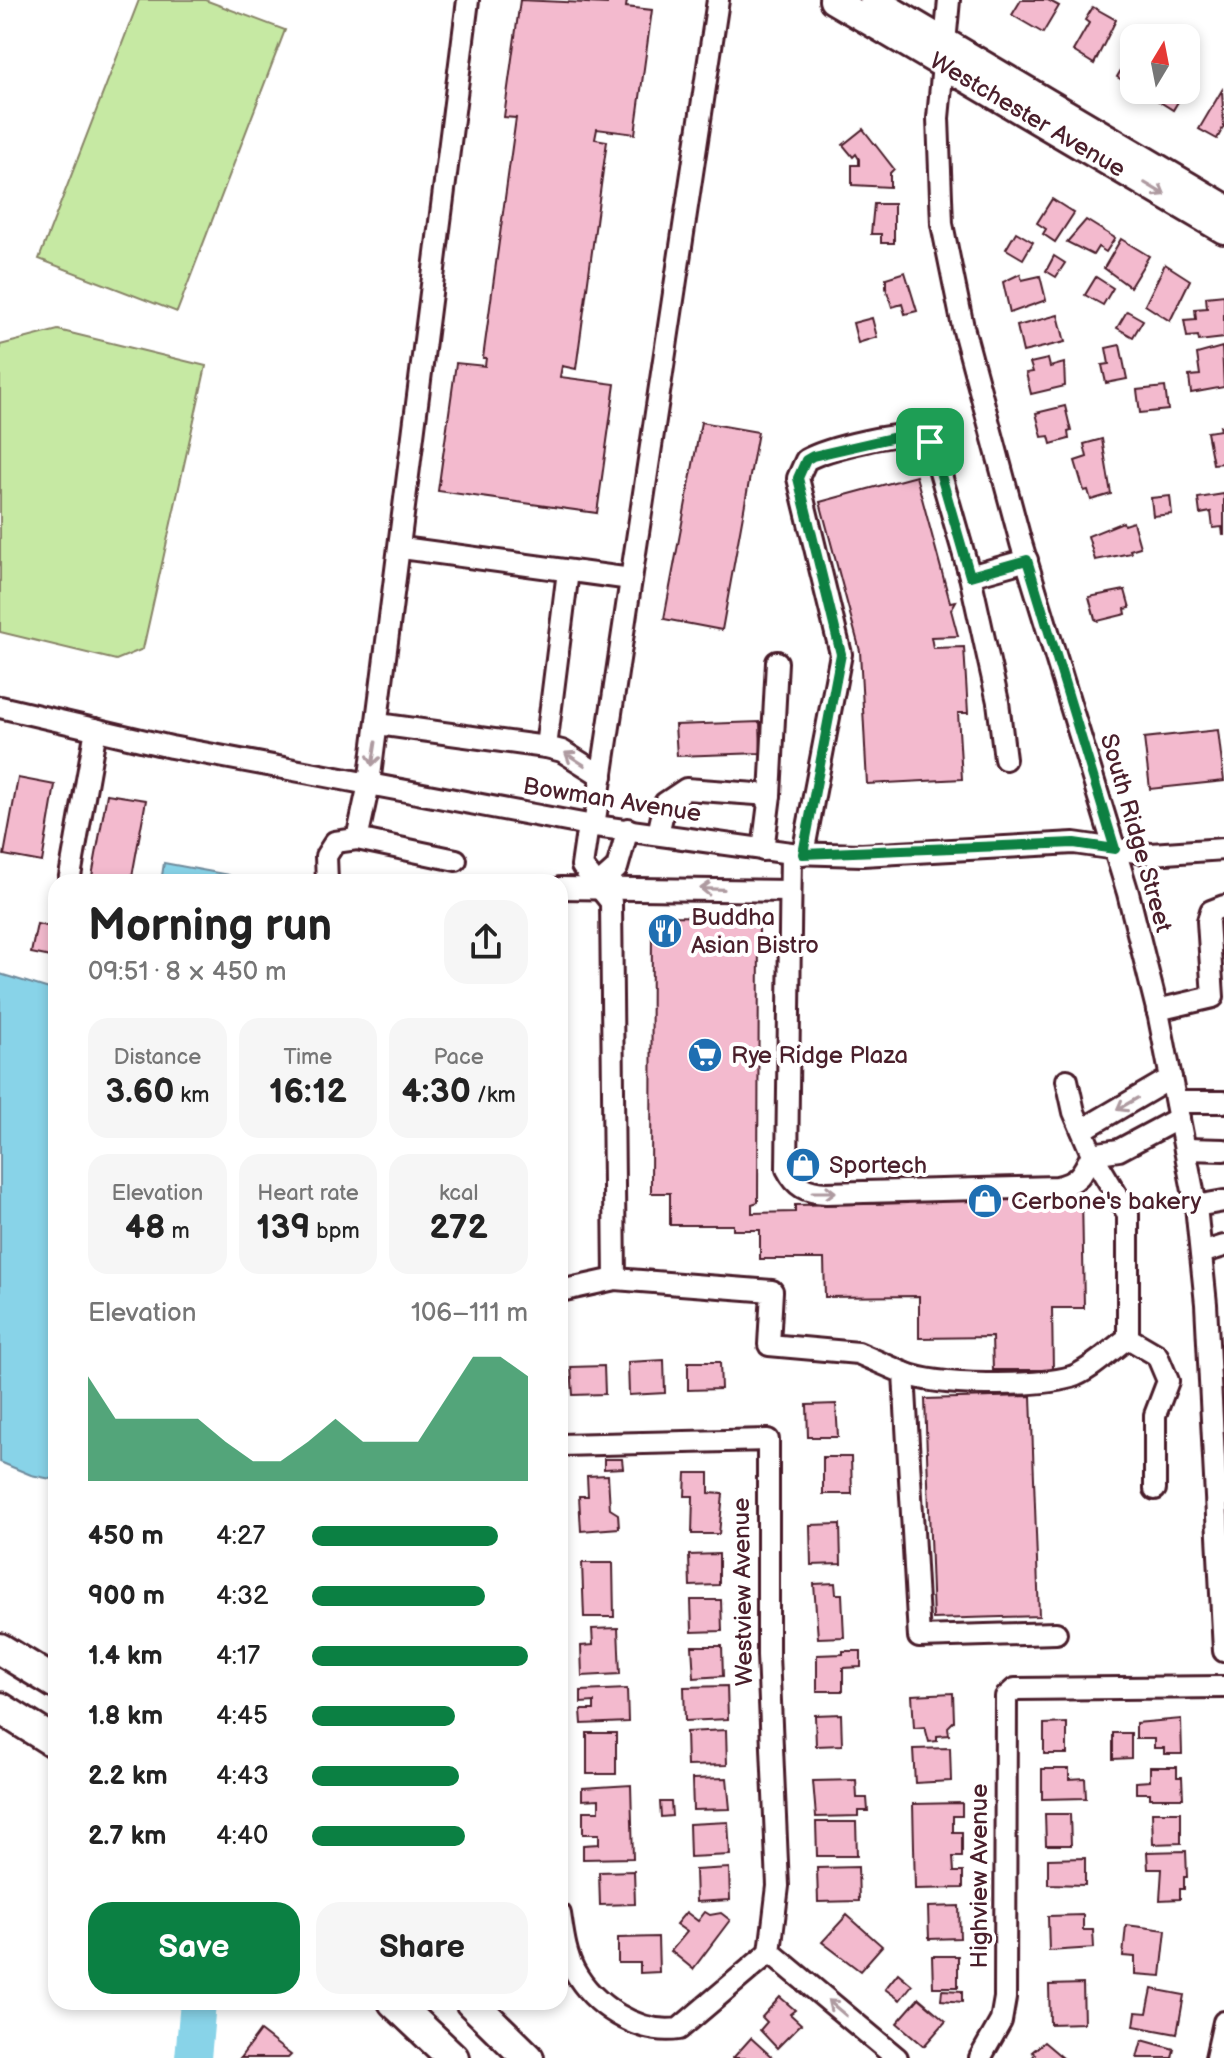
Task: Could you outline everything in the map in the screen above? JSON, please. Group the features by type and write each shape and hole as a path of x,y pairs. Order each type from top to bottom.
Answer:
{"highway":[{"path":"0,1649 48,1678"},
{"path":"0,1708 48,1738"},
{"path":"402,2010 453,2058"},
{"path":"479,2010 528,2058"}],"main road":[{"name":"Westchester Avenue","path":"833,0 944,53 1224,207"},
{"name":"Westchester Avenue","path":"874,0 944,53 1224,230"}],"street":[{"path":"357,839 369,784 402,548 408,460 468,0"},
{"path":"615,1279 611,902 582,866 602,776 718,0"},
{"name":"South Ridge Street","path":"949,0 938,118 942,224 963,327 1027,560 1115,849 1157,1010 1196,1206 1201,1253 1215,1304 1224,1651"},
{"path":"1005,759 998,702 970,576 934,451 925,436 913,433 896,436 806,460 798,478 841,654 790,891 787,1169 794,1182 809,1192 1057,1187 1072,1184 1083,1174 1092,1154"},
{"path":"402,548 631,579"},
{"path":"970,576 1027,560"},
{"path":"546,747 568,571"},
{"path":"763,850 770,795 777,662"},
{"name":"Bowman Avenue","path":"0,707 369,784 591,826 797,854 1074,843 1151,854 1224,849"},
{"path":"378,724 546,747 562,751 602,776"},
{"path":"70,874 96,729"},
{"path":"658,834 665,803 686,789 770,795"},
{"path":"597,886 617,868 628,829"},
{"path":"327,874 326,856 335,842 357,839 456,860"},
{"path":"568,888 790,891"},
{"path":"1157,1010 1213,997 1208,921 1211,911 1224,906"},
{"path":"1082,1130 1171,1078"},
{"path":"1067,1080 1092,1154 1128,1214 1128,1338"},
{"path":"1092,1154 1119,1150 1178,1110 1224,1102"},
{"path":"1185,1149 1224,1150"},
{"path":"1196,1206 1224,1201"},
{"path":"1201,1253 1224,1246"},
{"path":"568,1289 615,1279 772,1291 769,1345 858,1353 904,1373 939,1383 1050,1380 1075,1376 1128,1338"},
{"path":"1128,1338 1157,1355 1168,1381 1155,1415 1155,1489"},
{"path":"904,1373 919,1637 1056,1633"},
{"name":"Westview Avenue","path":"568,1445 768,1440 768,1655 778,1886 770,1952"},
{"name":"Highview Avenue","path":"980,2058 1001,2021 1005,1998 1006,1697 1012,1691 1224,1687"},
{"path":"568,1957 588,1988 631,2024 668,2031 679,2029 770,1952 897,2058"},
{"path":"1216,2058 1224,2022"}],"green space":[{"path":"139,0 205,0 285,30 177,312 39,259"},
{"path":"58,330 206,366 143,649 116,660 0,632 0,345"}],"water":[{"path":"164,863 224,874 162,874"},
{"path":"0,974 48,989 48,1478 0,1462"}],"building":[{"path":"520,0 607,4 607,0 627,0 626,7 652,10 635,134 597,129 595,139 607,141 576,369 562,366 560,377 615,384 597,513 438,491 456,363 485,366 486,358 483,358 516,118 504,117"},
{"path":"1021,0 1048,0 1059,6 1043,33 1012,15"},
{"path":"1093,7 1116,20 1094,64 1073,51 1089,23 1085,20"},
{"path":"1222,90 1224,126 1217,139 1199,129"},
{"path":"863,129 894,169 890,173 890,187 852,185 852,165 859,165 859,159 856,154 853,157 843,145"},
{"path":"1052,199 1074,213 1055,242 1043,234 1046,229 1037,223"},
{"path":"874,204 894,204 894,243 881,243 881,234 871,234"},
{"path":"1086,220 1115,238 1106,252 1098,247 1093,255 1067,242"},
{"path":"1016,232 1033,242 1023,259 1006,249"},
{"path":"1121,239 1149,256 1130,287 1104,268"},
{"path":"1054,256 1065,263 1056,277 1046,271"},
{"path":"1165,264 1190,280 1170,321 1145,305"},
{"path":"905,272 917,311 905,314 902,304 892,307 886,278"},
{"path":"1020,274 1022,280 1040,276 1046,300 1010,313 1003,282"},
{"path":"1096,277 1113,288 1103,305 1085,295"},
{"path":"1224,295 1224,338 1199,341 1198,336 1187,337 1184,320 1196,319 1195,309 1207,308 1206,297"},
{"path":"1127,311 1143,320 1133,337 1117,328"},
{"path":"1058,315 1065,342 1023,352 1017,326"},
{"path":"872,318 877,337 858,343 853,323"},
{"path":"1120,345 1127,379 1106,383 1102,365 1109,364 1106,348"},
{"path":"1222,347 1224,387 1191,393 1189,376 1200,375 1197,354"},
{"path":"1048,359 1050,367 1064,363 1065,386 1031,394 1026,373 1033,372 1030,363"},
{"path":"1165,387 1168,410 1140,413 1137,390"},
{"path":"1065,406 1071,431 1068,432 1069,439 1051,444 1049,436 1042,437 1036,413"},
{"path":"701,422 758,432 722,630 664,619"},
{"path":"1220,426 1224,426 1224,463 1213,464 1207,432 1221,430"},
{"path":"1102,439 1111,494 1091,500 1088,490 1084,491 1075,461 1087,457 1084,444"},
{"path":"916,476 950,602 956,601 951,610 958,636 931,637 933,648 964,647 968,713 958,713 962,779 867,784 860,651 820,502"},
{"path":"1224,494 1223,535 1222,527 1213,528 1211,512 1200,514 1198,498"},
{"path":"1170,496 1172,514 1153,516 1151,498"},
{"path":"1123,522 1124,525 1133,522 1140,547 1130,550 1131,553 1095,560 1088,536"},
{"path":"1125,590 1130,608 1125,609 1126,614 1098,621 1095,619 1089,597"},
{"path":"760,722 761,753 677,756 675,725"},
{"path":"1218,730 1224,781 1150,789 1144,738"},
{"path":"18,778 55,785 42,862 4,855"},
{"path":"107,794 146,800 132,874 92,874"},
{"name":"Rye Ridge Plaza","path":"652,916 759,917 758,1202 752,1204 752,1213 795,1212 795,1205 907,1203 906,1197 1082,1195 1084,1308 1052,1308 1053,1370 993,1370 992,1337 919,1338 919,1296 825,1297 824,1259 760,1259 760,1230 733,1230 733,1225 670,1225 670,1193 651,1193"},
{"path":"37,924 48,926 48,956 31,953"},
{"path":"664,1360 665,1393 629,1395 628,1362"},
{"path":"688,1362 720,1362 721,1389 688,1390"},
{"path":"604,1366 605,1394 573,1395 571,1367"},
{"path":"1031,1396 1039,1616 933,1619 925,1399"},
{"path":"836,1404 838,1437 808,1437 807,1405"},
{"path":"823,1457 851,1457 852,1494 823,1494"},
{"path":"604,1459 622,1459 623,1468 604,1469"},
{"path":"686,1473 709,1473 709,1493 723,1494 719,1534 692,1534 693,1496 685,1496"},
{"path":"608,1475 610,1509 618,1514 619,1528 581,1531 579,1496 588,1496 587,1476"},
{"path":"840,1524 841,1564 811,1565 810,1525"},
{"path":"719,1554 719,1585 690,1586 689,1555"},
{"path":"582,1563 613,1563 614,1617 584,1617"},
{"path":"835,1583 836,1594 842,1594 844,1637 818,1638 814,1584"},
{"path":"691,1600 721,1600 722,1631 692,1632"},
{"path":"618,1628 620,1674 582,1676 581,1646 593,1645 592,1629"},
{"path":"692,1646 722,1646 723,1676 694,1678"},
{"path":"843,1651 861,1651 861,1667 843,1668 843,1691 817,1691 817,1655 843,1654"},
{"path":"727,1686 728,1719 685,1721 684,1687"},
{"path":"627,1689 628,1722 582,1724 581,1710 594,1710 594,1702 581,1703 581,1691"},
{"path":"953,1693 954,1721 948,1727 949,1735 937,1736 937,1741 929,1742 925,1727 914,1728 912,1695"},
{"path":"841,1714 842,1745 816,1746 815,1715"},
{"path":"1181,1719 1182,1754 1164,1754 1164,1748 1154,1748 1154,1739 1136,1739 1136,1723"},
{"path":"1067,1723 1067,1754 1044,1754 1044,1724"},
{"path":"726,1730 727,1765 687,1766 686,1732"},
{"path":"587,1733 616,1733 616,1774 587,1774"},
{"path":"1113,1733 1131,1733 1131,1758 1113,1759"},
{"path":"950,1748 951,1781 915,1783 913,1749"},
{"path":"1150,1767 1177,1767 1177,1777 1182,1777 1183,1798 1150,1798 1150,1793 1136,1793 1136,1782 1150,1781"},
{"path":"1042,1769 1069,1769 1069,1779 1085,1778 1086,1798 1042,1799"},
{"path":"727,1778 730,1809 693,1810 692,1779"},
{"path":"856,1780 857,1798 867,1798 868,1811 858,1811 858,1816 816,1817 813,1781"},
{"path":"631,1785 633,1858 583,1859 583,1845 599,1844 599,1834 583,1834 583,1811 599,1811 599,1799 582,1800 582,1788"},
{"path":"660,1802 671,1802 672,1816 661,1817"},
{"path":"962,1803 962,1816 953,1816 953,1832 962,1832 962,1857 953,1857 954,1872 963,1872 963,1888 915,1889 913,1804"},
{"path":"1152,1812 1181,1812 1181,1843 1153,1844"},
{"path":"1045,1814 1070,1814 1071,1845 1046,1845"},
{"path":"728,1822 730,1855 690,1857 689,1824"},
{"path":"816,1822 856,1822 857,1856 817,1856"},
{"path":"1186,1851 1187,1877 1184,1877 1184,1889 1180,1889 1180,1899 1160,1900 1162,1869 1148,1869 1147,1852"},
{"path":"1085,1858 1085,1885 1048,1884 1048,1859"},
{"path":"858,1867 859,1901 818,1902 817,1868"},
{"path":"729,1868 730,1900 696,1902 695,1870"},
{"path":"634,1871 635,1904 600,1905 599,1872"},
{"path":"959,1906 960,1938 929,1939 928,1907"},
{"path":"686,1912 698,1921 705,1912 710,1915 721,1913 730,1920 693,1969 671,1951 687,1932 676,1924"},
{"path":"847,1915 882,1946 860,1971 822,1942"},
{"path":"1083,1915 1083,1930 1093,1930 1094,1948 1049,1951 1048,1916"},
{"path":"1126,1925 1166,1930 1161,1976 1135,1974 1135,1957 1123,1956"},
{"path":"658,1937 659,1972 640,1973 640,1963 618,1963 618,1938"},
{"path":"932,1956 958,1956 958,1987 933,1987"},
{"path":"898,1973 912,1985 900,2000 885,1989"},
{"path":"1083,1984 1084,2023 1050,2024 1049,1985"},
{"path":"1152,1989 1184,1995 1177,2034 1134,2026 1136,2012 1147,2013"},
{"path":"942,1990 962,1991 962,2002 941,2000"},
{"path":"780,1997 795,2010 790,2014 801,2024 777,2048 760,2030 767,2022 762,2017"},
{"path":"919,1998 946,2021 924,2046 897,2023"},
{"path":"260,2031 291,2055 288,2058 240,2058"},
{"path":"751,2038 773,2058 733,2058"},
{"path":"1142,2040 1174,2049 1172,2058 1137,2058"},
{"path":"1044,2042 1063,2058 1032,2058 1035,2054 1032,2052"}],"waterway":[{"path":"193,2058 197,2010"}],"place":[{"name":"Buddha Asian Bistro","path":"665,931"},
{"name":"Rye Ridge Plaza","path":"705,1055"},
{"name":"Sportech","path":"803,1165"},
{"name":"Cerbone's bakery","path":"985,1201"}],"route":[{"path":"913,433 925,436 930,442 970,576 1027,560 1115,849 1074,843 862,855 803,854 841,654 798,478 801,468 813,456 896,436 913,433"}]}
